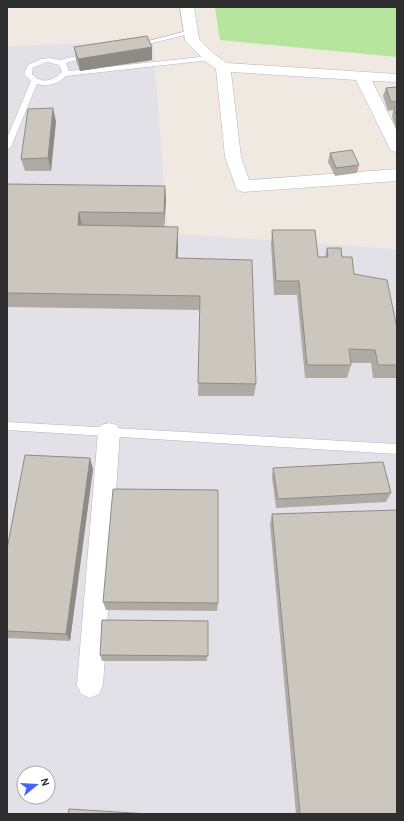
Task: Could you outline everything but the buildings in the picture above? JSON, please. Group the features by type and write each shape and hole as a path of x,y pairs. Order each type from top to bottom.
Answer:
{"street":[{"path":"187,7 192,40 216,62 397,78"},
{"path":"216,62 233,157 243,186 397,175"},
{"path":"362,76 397,147"},
{"path":"90,685 110,432"}],"lane":[{"path":"127,47 191,32"},
{"path":"97,53 60,62 47,60 35,63 30,66 28,74 34,81 52,82 65,74 216,62"},
{"path":"60,62 66,67 65,74"},
{"path":"7,147 34,81"},
{"path":"7,426 397,449"}],"shaded area":[{"path":"153,41 168,233 397,249 397,814 7,814 7,46"}],"green space":[{"path":"215,7 397,7 397,57 220,40"}]}
